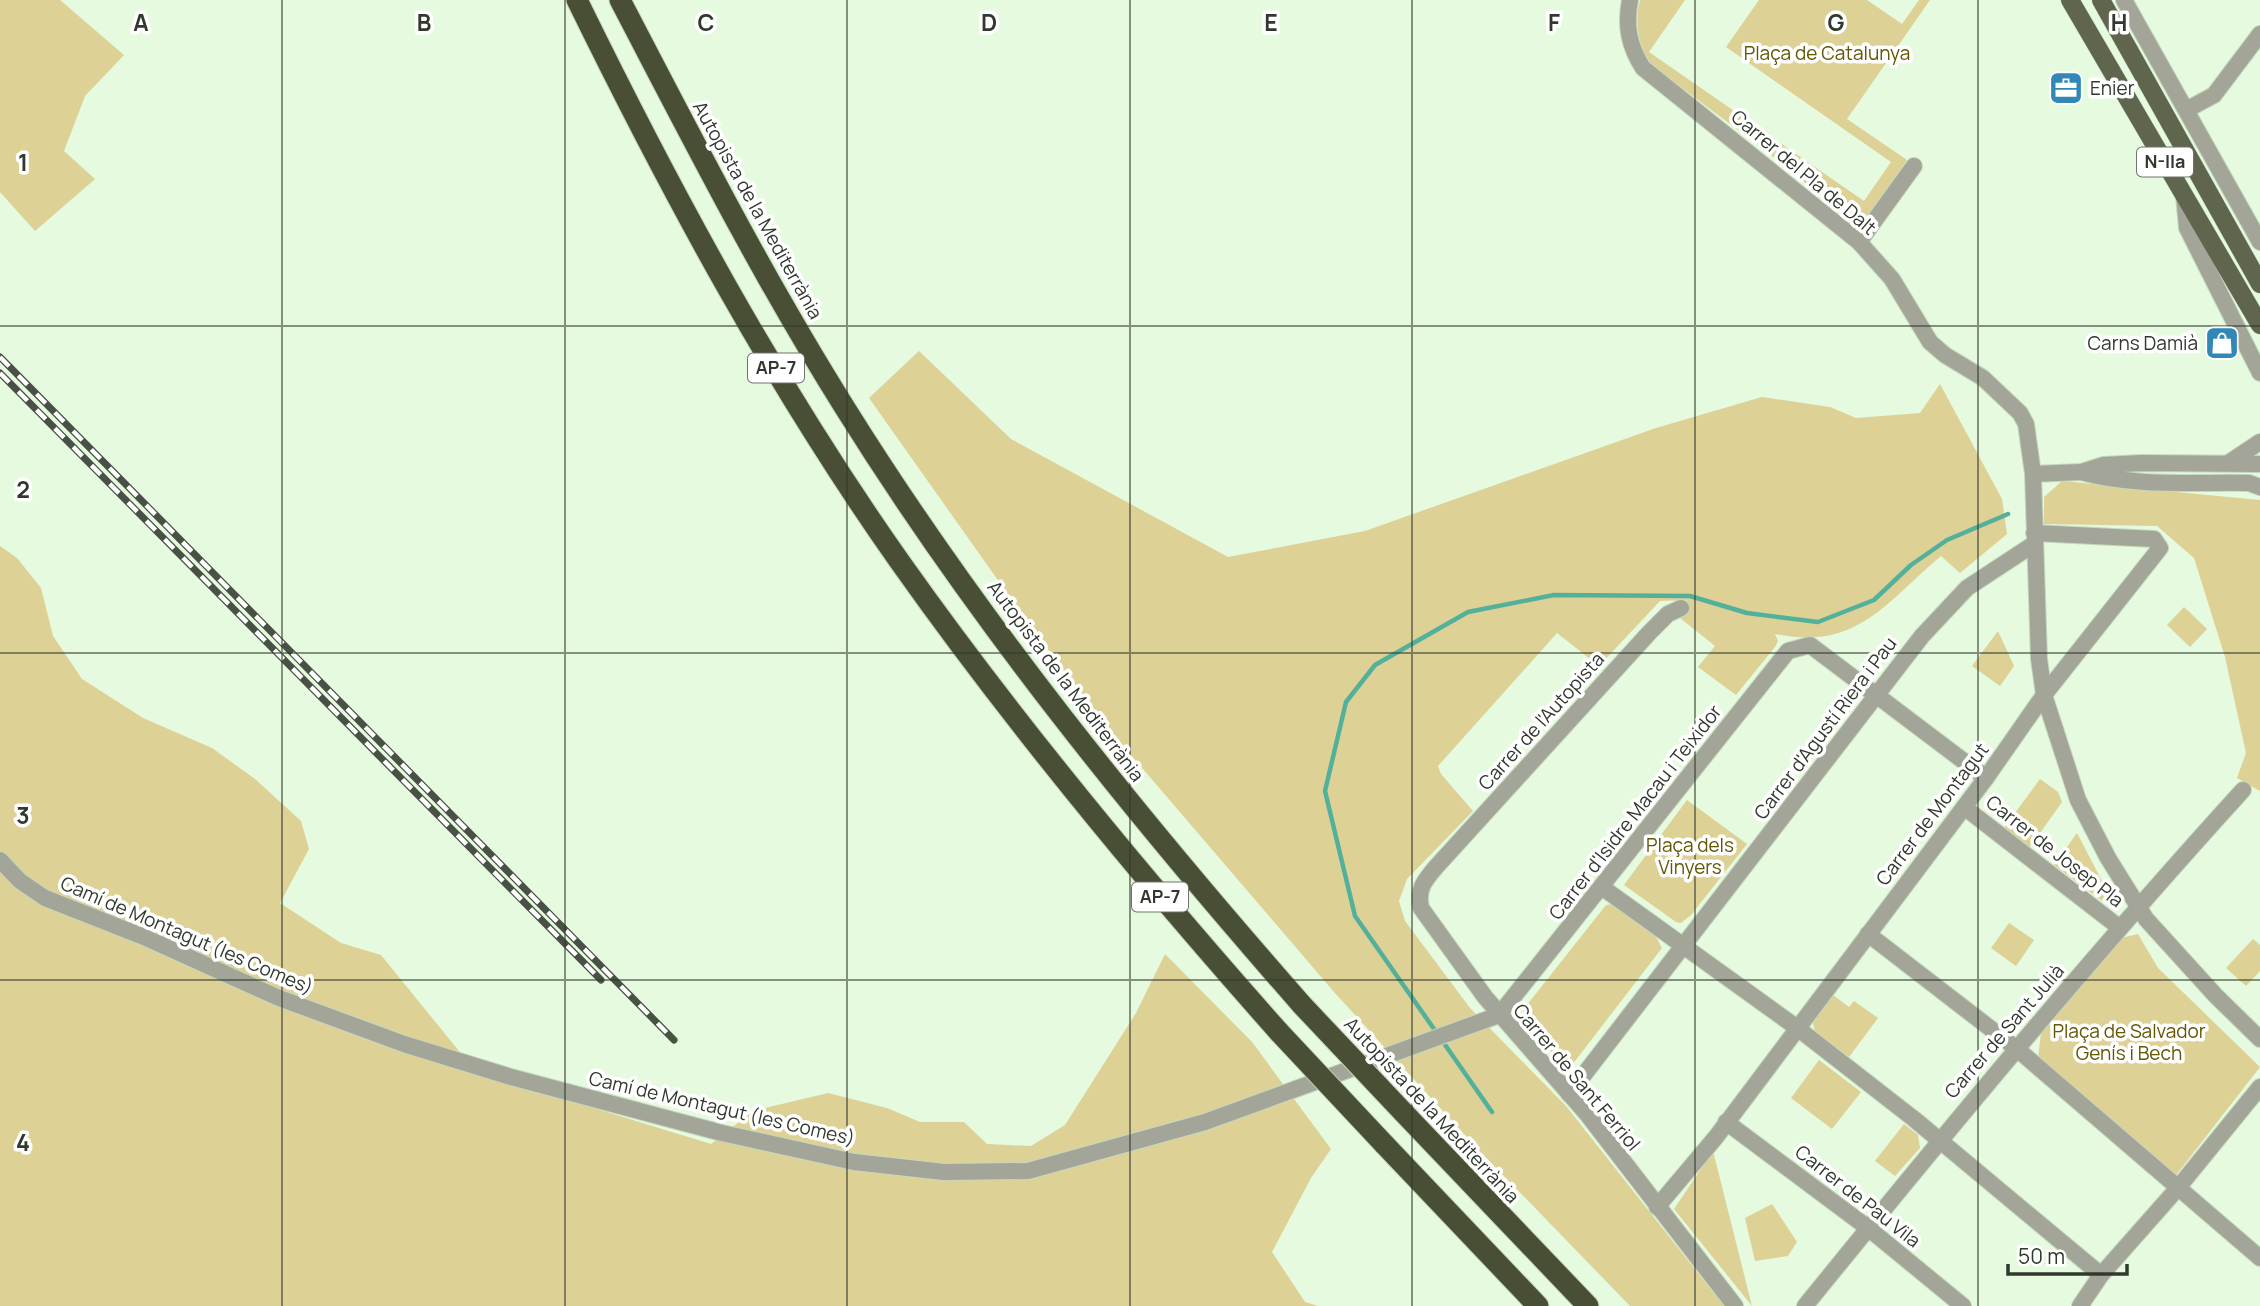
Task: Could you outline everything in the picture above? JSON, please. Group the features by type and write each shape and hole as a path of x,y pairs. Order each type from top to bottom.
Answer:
{"highway":[{"name":"AP-7","path":"578,0 641,130 698,236 815,432 900,562 1046,758 1182,923 1279,1032 1538,1306"},
{"name":"Autopista de la Mediterrània","path":"620,0 731,213 803,339 929,536 1048,699 1208,898 1302,1005 1588,1306"}],"main road":[{"name":"N-IIa","path":"2070,0 2260,325"},
{"name":"N-IIa","path":"2101,0 2260,284"}],"street":[{"name":"Carrer del Pla de Dalt","path":"1630,0 1626,19 1629,39 1643,68 1859,242 1892,279 1930,342 1983,378 2020,413 2026,424 2033,474 2039,659 2044,695 2078,800 2138,906 2162,939 2260,1039"},
{"path":"2124,0 2188,109 2260,242"},
{"path":"2188,109 2214,95 2260,34"},
{"path":"1859,242 1914,166"},
{"path":"2184,194 2187,228 2260,373"},
{"path":"2229,463 2260,442"},
{"path":"2081,472 2103,465 2260,464"},
{"path":"2033,474 2081,472 2115,479 2170,483 2249,483 2260,487"},
{"name":"Carrer d'Agustí Riera i Pau","path":"1569,1094 1922,636 1967,587 2034,539"},
{"name":"Carrer de Montagut","path":"1657,1207 1726,1122 1986,778 2044,695 2160,548 2154,539 2034,539"},
{"name":"Carrer de l'Autopista","path":"1436,867 1649,633 1668,614 1681,608"},
{"name":"Carrer d'Isidre Macau i Teixidor","path":"1499,1015 1603,888 1788,651 1810,645 1879,694"},
{"path":"1879,694 1986,778"},
{"name":"Carrer de Sant Julià","path":"1805,1306 1939,1140 2138,906 2243,790"},
{"name":"Carrer de Josep Pla","path":"1964,807 2120,928"},
{"name":"Camí de Montagut (les Comes)","path":"0,860 20,881 45,898 144,937 279,998 404,1044 511,1077 722,1133 854,1162 944,1172 1028,1171 1184,1128 1499,1015"},
{"name":"Carrer de Sant Ferriol","path":"1436,867 1420,886 1421,908 1499,1015 1569,1094 1735,1306"},
{"path":"1603,888 1796,1027 1939,1140 2101,1275"},
{"path":"1868,934 2017,1049 2260,1258"},
{"path":"2080,1306 2101,1275 2177,1189 2260,1087"},
{"name":"Carrer de Pau Vila","path":"1726,1122 1868,1228 1963,1306"}],"green space":[{"path":"0,0 60,0 124,55 85,96 64,151 95,179 35,231 0,192"},
{"name":"Plaça de Catalunya","path":"1640,0 1685,0 1649,52 1864,201 1891,162 1726,47 1759,0 1867,0 1902,24 1919,0 1930,0 1847,119 1907,160 1870,214 1856,221 1844,216 1783,164 1653,66 1644,51 1639,34 1637,17"},
{"path":"919,351 1011,439 1228,557 1365,531 1656,428 1762,397 1830,407 1856,418 1920,413 1940,384 2002,499 2007,534 1960,573 1941,556 1885,606 1849,629 1828,636 1775,634 1778,641 1775,647 1736,695 1698,667 1715,646 1675,614 1687,600 1660,601 1599,666 1557,633 1438,766 1441,774 1473,811 1407,879 1399,901 1405,921 1470,1008 1566,1106 1724,1306 1630,1306 1475,1146 1334,992 1113,734 1036,634 869,398"},
{"path":"2062,481 2260,500 2260,791 2237,778 2246,753 2225,657 2194,558 2157,526 2044,524 2044,497"},
{"path":"0,546 17,558 41,588 53,636 82,679 143,718 212,748 255,779 301,821 309,849 280,903 341,943 381,955 476,1072 711,1144 753,1111 828,1093 887,1108 920,1122 964,1122 987,1144 1031,1146 1065,1125 1136,1013 1165,954 1252,1042 1331,1149 1311,1178 1272,1252 1305,1302 1318,1306 0,1306"},
{"path":"2184,607 2207,629 2190,647 2167,625"},
{"path":"1998,631 2014,666 2000,686 1972,666"},
{"path":"2040,779 2058,792 2062,802 2030,847 2004,828"},
{"name":"Plaça dels Vinyers","path":"1687,800 1747,844 1691,915 1681,923 1624,885"},
{"path":"2077,833 2114,904 2109,906 2054,865"},
{"path":"1613,904 1655,935 1662,948 1572,1065 1562,1065 1523,1017 1523,1010 1606,905"},
{"path":"2009,923 2034,940 2016,966 1991,948"},
{"name":"Plaça de Salvador Genís i Bech","path":"2138,934 2158,968 2260,1067 2173,1179 2038,1059 2041,1033 2113,940"},
{"path":"2253,939 2260,945 2260,971 2246,986 2226,968"},
{"path":"1833,995 1849,1007 1854,1001 1878,1018 1849,1057 1815,1032 1813,1023"},
{"path":"1819,1060 1861,1092 1832,1129 1791,1098"},
{"path":"1904,1124 1918,1135 1920,1148 1895,1176 1875,1161"},
{"path":"1713,1151 1752,1306 1674,1209"},
{"path":"1772,1204 1797,1242 1788,1256 1755,1261 1745,1218"}],"waterway":[{"path":"1492,1112 1355,916 1325,791 1346,702 1375,665 1468,612 1554,595 1690,596 1747,613 1818,622 1874,600 1911,565 1947,540 2008,514"}],"railway":[{"path":"0,357 674,1040"},
{"path":"0,373 601,980"}],"place":[{"name":"Enier","path":"2066,88"},
{"name":"Carns Damià","path":"2222,343"}]}
